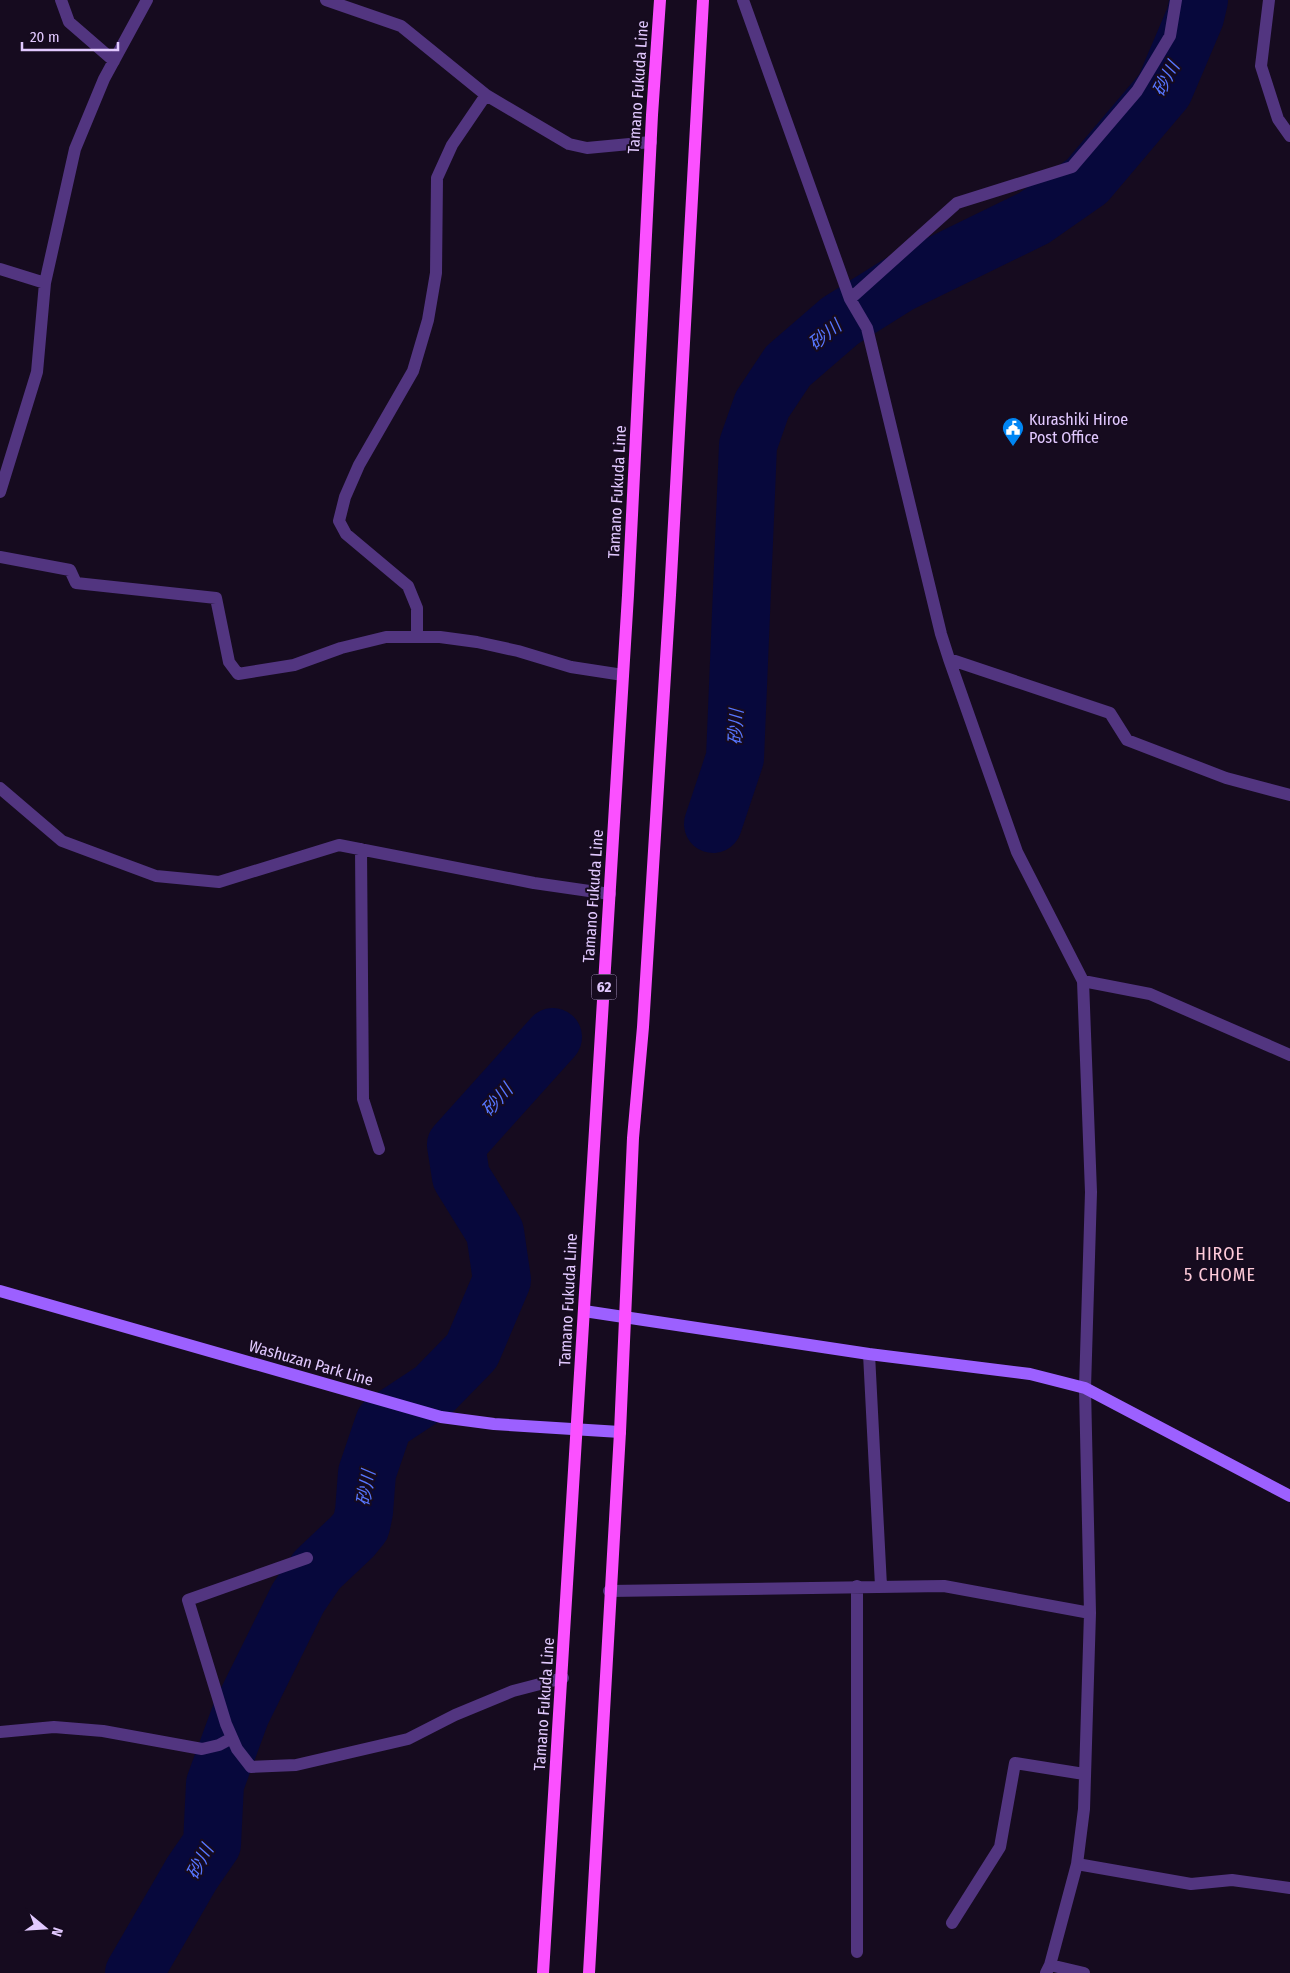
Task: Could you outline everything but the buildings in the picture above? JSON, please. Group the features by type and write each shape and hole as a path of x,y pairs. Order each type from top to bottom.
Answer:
{"main road":[{"name":"Tamano Fukuda Line","path":"543,1973 563,1678 623,675 660,0"},
{"path":"589,1973 609,1591 620,1432 633,1138 643,1027 670,595 703,0"}],"street":[{"path":"61,0 69,22 114,61"},
{"path":"0,492 36,372 45,283 75,148 104,78 146,0"},
{"path":"326,0 401,26 486,95 569,144 587,148 651,142"},
{"path":"743,0 850,299 867,328 941,634 949,658 1017,852 1083,981 1091,1192 1085,1388 1090,1613 1084,1809 1077,1864 1048,1969 1084,1973"},
{"path":"850,299 957,203 1072,167 1137,91 1170,36 1176,0"},
{"path":"1269,0 1262,66 1278,119 1290,136"},
{"path":"417,637 416,608 408,586 346,534 339,521 345,497 359,465 413,371 428,320 436,273 437,178 452,145 486,95"},
{"path":"0,269 45,283"},
{"path":"0,557 70,570 76,583 216,598 229,662 238,674 294,665 341,648 386,637 440,637 518,650 571,667 623,675"},
{"path":"949,658 1110,713 1127,740 1226,778 1290,795"},
{"path":"0,788 62,841 156,876 218,882 339,845 534,883 610,894"},
{"path":"361,849 363,1099 380,1149"},
{"path":"1083,981 1150,994 1290,1055"},
{"name":"Washuzan Park Line","path":"0,1290 442,1417 494,1424 620,1432"},
{"path":"584,1311 869,1354 1030,1374 1085,1388 1290,1496"},
{"path":"869,1354 881,1586"},
{"path":"307,1558 188,1600 226,1724 234,1744 251,1767 296,1765 408,1739 455,1715 513,1691 563,1678"},
{"path":"857,1586 857,1952"},
{"path":"609,1591 944,1586 1090,1613"},
{"path":"0,1732 54,1727 103,1732 202,1749 219,1744 234,1744"},
{"path":"952,1923 1000,1847 1015,1763 1084,1774"},
{"path":"1077,1864 1192,1884 1232,1880 1290,1888"}],"waterway":[{"name":"砂川","path":"713,824 735,758 748,445 762,405 788,366 840,321 899,284 1034,218 1087,181 1164,90 1195,17 1199,0"},
{"name":"砂川","path":"134,1973 192,1873 212,1844 215,1784 241,1713 298,1598 317,1570 361,1526 367,1473 384,1423 434,1390 472,1351 502,1280 495,1232 461,1177 456,1145 553,1037"}],"place":[{"name":"Kurashiki Hiroe Post Office","path":"1013,447"}],"district":[{"name":"HIROE 5 CHOME","path":"1220,1264"}]}
